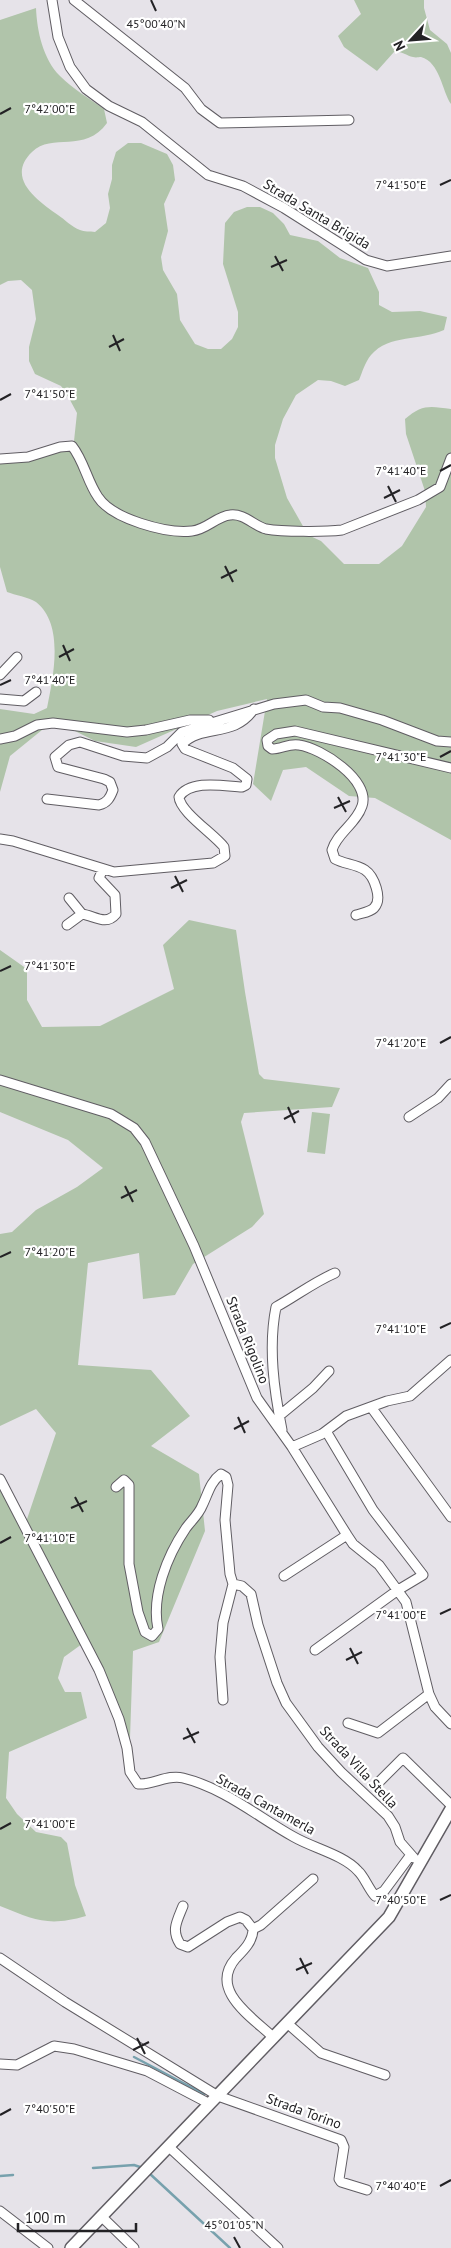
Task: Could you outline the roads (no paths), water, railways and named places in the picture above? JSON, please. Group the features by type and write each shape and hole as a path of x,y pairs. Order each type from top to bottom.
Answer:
{"main road":[{"path":"71,2248 389,1917 415,1859 451,1809"}],"street":[{"name":"Strada Santa Brigida","path":"52,0 58,37 70,67 86,89 109,106 142,122 208,175 243,186 284,208 366,260 387,266 451,256"},
{"path":"74,0 185,88 201,109 220,123 349,120"},
{"path":"0,459 28,457 60,447 72,446 82,462 98,498 107,508 166,531 192,531 205,528 231,514 246,518 265,528 330,531 342,530 418,500 440,488 451,458"},
{"path":"0,675 17,656"},
{"path":"0,699 24,701 36,692"},
{"path":"47,799 99,805 104,804 113,790 110,782 104,779 58,766 55,757 68,745 80,742 124,756 147,758 166,747 182,732 274,704 306,700 382,720 437,742 451,742"},
{"path":"0,839 13,841 102,870 119,872 213,863 224,858 225,853 222,845 185,809 179,797 192,787 214,785 242,787 247,779 233,768 185,749 182,744 194,736 238,725 247,719 254,709"},
{"path":"0,739 14,736 37,725 53,723 127,732 146,730 190,720 220,720"},
{"path":"356,915 372,910 376,906 378,902 374,881 365,870 335,859 332,850 336,840 362,809 364,801 362,789 347,772 321,753 295,744 272,750 268,746 267,740 284,732 302,732 451,768"},
{"path":"69,898 82,914 103,920 110,919 116,914 115,895 99,878 102,870"},
{"path":"67,925 82,914"},
{"name":"Strada Rigolino","path":"0,1080 111,1114 134,1128 145,1142 220,1308 246,1377 257,1398 292,1448 353,1544 379,1565 406,1602 429,1694 435,1707 451,1724"},
{"path":"409,1117 438,1098 451,1084"},
{"path":"283,1435 273,1370 273,1322 276,1307 318,1281 335,1273"},
{"path":"292,1448 326,1430 346,1416 410,1396 451,1360"},
{"path":"279,1416 313,1388 329,1371"},
{"path":"371,1407 451,1517"},
{"path":"315,1650 398,1590 423,1575 373,1510 326,1430"},
{"path":"116,1487 124,1480 130,1485 129,1564 138,1612 145,1632 152,1636 158,1629 155,1614 156,1600 169,1560 186,1529 202,1508 214,1479 221,1474 226,1477 228,1485 225,1520 230,1574 233,1584 225,1615 220,1657 223,1700"},
{"name":"Strada Cantamerla","path":"0,1479 99,1670 119,1719 127,1748 130,1772 138,1784 176,1777 227,1795 295,1838 341,1858 359,1871 366,1886 375,1896 384,1890 415,1859"},
{"path":"284,1576 347,1535"},
{"name":"Strada Villa Stella","path":"233,1584 242,1586 251,1594 258,1625 276,1683 286,1702 318,1747 341,1772 388,1816 395,1827 400,1842 415,1859"},
{"path":"348,1723 378,1733 429,1694"},
{"path":"379,1782 403,1758 451,1805"},
{"path":"253,1929 261,1925 313,1880"},
{"path":"183,1906 175,1926 175,1936 180,1944 188,1947 227,1922 240,1917 246,1920 253,1929 253,1934 246,1948 228,1970 227,1988 239,2006 273,2037"},
{"path":"0,1958 214,2100"},
{"path":"287,2023 321,2053 385,2075"},
{"path":"0,2064 16,2065 54,2046 74,2049 147,2071 214,2100"},
{"name":"Strada Torino","path":"214,2100 341,2140 344,2147 339,2178 342,2182 367,2190"},
{"path":"169,2147 278,2248"},
{"path":"0,2211 48,2248"},
{"path":"101,2216 134,2248"}],"waterway":[{"path":"134,2057 204,2094"},
{"path":"93,2168 134,2165 143,2168"},
{"path":"149,2173 230,2248"},
{"path":"0,2176 13,2175"}]}
